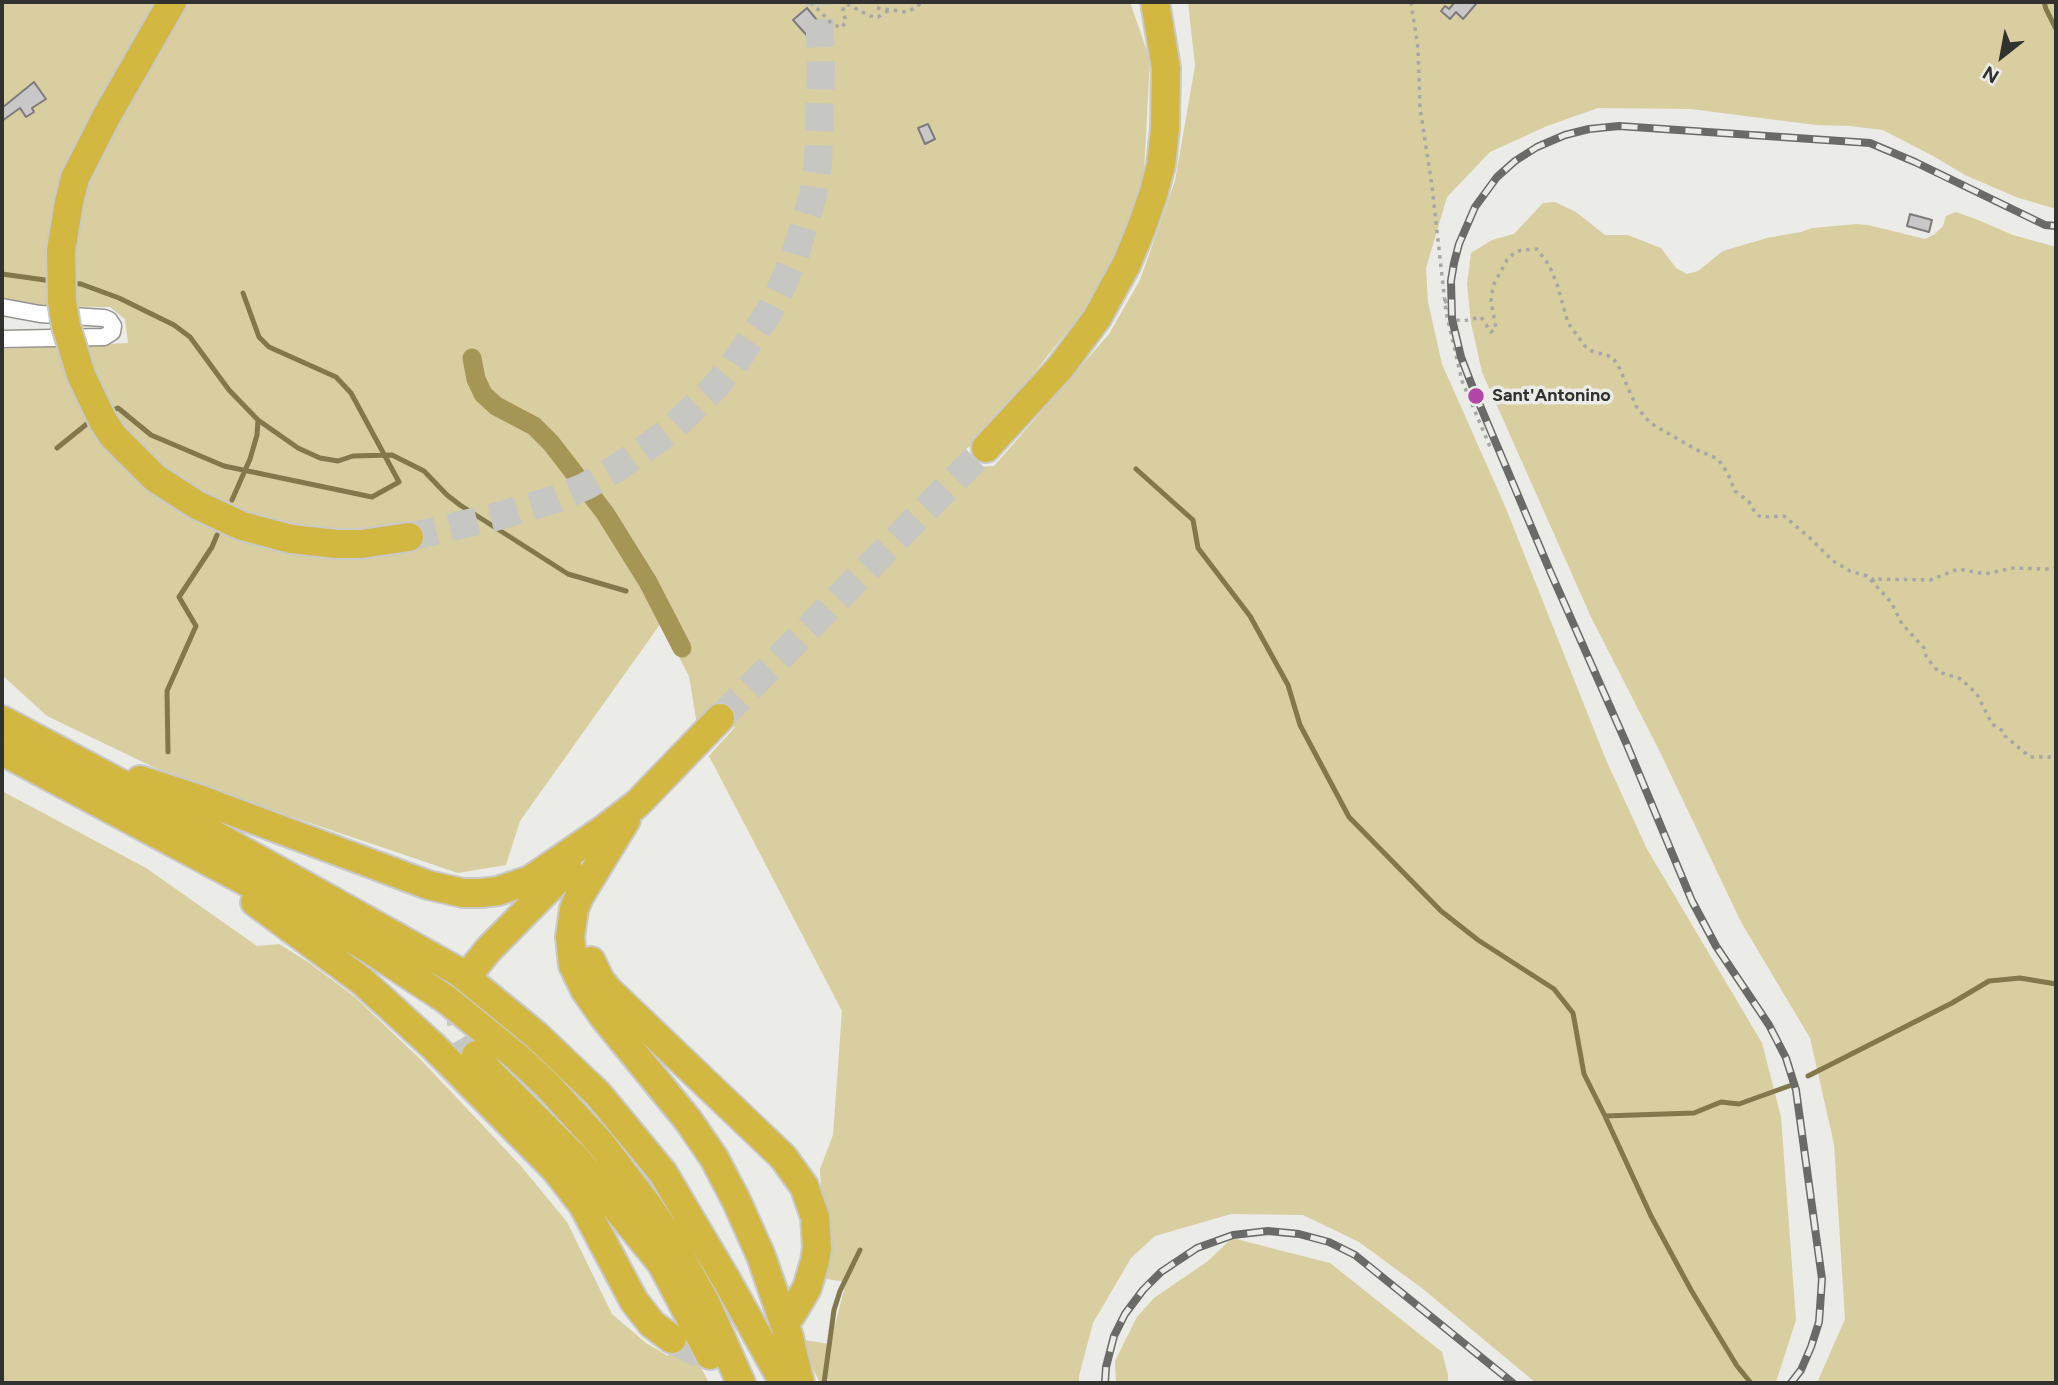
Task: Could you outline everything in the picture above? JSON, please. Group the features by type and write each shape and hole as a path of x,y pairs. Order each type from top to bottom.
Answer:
{"highway":[{"path":"172,2 100,128 75,178 68,202 61,251 62,301 72,351 91,398 113,436 155,478 197,505 242,526 314,542 361,544 409,537"},
{"path":"986,448 1060,368 1097,318 1127,263 1141,229 1161,165 1165,129 1166,68 1155,2"},
{"path":"71,757 199,799 428,886 463,893 498,891 530,880 603,830 636,804 720,718"},
{"path":"2,720 459,972 536,1035 598,1094 663,1173 784,1383"},
{"path":"2,751 333,928 400,968 483,1028 547,1085 601,1144 655,1216 705,1302 741,1383"},
{"path":"636,804 579,897 571,923 570,952 578,978 603,1016 688,1120 714,1158 761,1256 789,1337 800,1383"},
{"path":"476,965 603,830"},
{"path":"167,839 362,981 433,1046 556,1170 583,1205 642,1313 672,1339"},
{"path":"598,866 585,928 589,957 600,980 783,1157 804,1186 815,1217 817,1248 807,1287 791,1314"},
{"path":"476,1055 490,1073 578,1161 662,1264 724,1383"}],"street":[{"path":"2,307 40,314 104,318 113,326 112,332 104,337 2,339"}],"path":[{"path":"811,2 831,23 841,28 846,22 844,6 847,4 870,16 878,17 891,9"},
{"path":"877,8 906,12 921,2"},
{"path":"1411,2 1418,48 1420,108 1445,300 1462,381 1491,449"},
{"path":"1445,300 1452,318 1463,321 1481,317 1491,332 1496,328 1491,301 1493,286 1507,260 1521,250 1537,249 1549,265 1557,284 1568,323 1585,346 1612,357 1636,406 1650,423 1718,459 1735,491 1749,502 1756,514 1761,517 1784,516 1833,561 1850,571 1867,576 1891,602 1902,624 1924,648 1934,667 1939,672 1961,679 1978,694 1992,723 2003,731 2005,736 2030,757 2056,757"},
{"path":"1874,584 1873,579 1930,580 1958,569 1985,573 2014,568 2056,567"}],"shaded area":[{"path":"2,2 1130,2 1150,60 1144,171 1121,244 1081,314 982,438 966,449 969,461 978,467 994,466 1109,334 1140,280 1175,181 1195,66 1188,2 2056,2 2056,209 2016,197 1965,175 1883,130 1816,125 1691,109 1598,108 1547,126 1490,152 1447,197 1426,268 1428,302 1442,364 1505,506 1606,760 1647,849 1762,1043 1781,1117 1796,1320 1776,1382 1536,1383 1423,1289 1359,1242 1303,1215 1231,1214 1155,1236 1131,1258 1093,1323 1079,1383 820,1383 798,1339 830,1344 846,1282 826,1279 820,1169 833,1135 842,1011 709,756 735,727 714,706 697,725 689,676 661,623 520,821 506,865 458,873 174,777 47,716 2,675 2,349 128,343 125,319 110,307 40,306 2,299"},
{"path":"1555,202 1576,212 1605,235 1628,235 1661,248 1676,268 1687,274 1698,271 1723,251 1812,228 1868,225 1925,239 1943,226 1946,216 1956,212 2013,235 2056,247 2056,1383 1817,1383 1845,1319 1834,1144 1810,1038 1741,922 1660,752 1591,617 1482,372 1471,323 1467,284 1471,253 1492,240 1514,234 1543,203"},
{"path":"2,791 146,868 257,946 279,944 355,997 422,1061 520,1165 567,1222 612,1314 646,1343 668,1356 682,1331 709,1383 2,1383"},
{"path":"1232,1238 1330,1263 1442,1352 1448,1383 1116,1383 1115,1361 1137,1317 1154,1298 1208,1261"}],"building":[{"path":"1455,2 1476,4 1463,19 1456,12 1450,19 1441,11 1445,6 1449,9"},
{"path":"807,8 825,30 812,41 793,20"},
{"path":"34,82 46,99 32,108 34,112 26,117 20,108 2,121 2,108"},
{"path":"928,124 935,139 925,144 918,128"},
{"path":"1910,214 1932,220 1929,232 1907,226"}],"waterway":[{"path":"2044,2 2056,29"},
{"path":"2,274 52,281"},
{"path":"69,283 81,284 119,298 174,325 190,337 229,390 258,420 298,448 320,458 338,461 353,456 392,455 424,471 460,505 568,574 626,591"},
{"path":"108,412 118,408 151,435 224,466 372,497 399,482 351,393 336,377 269,347 259,337 243,293"},
{"path":"472,358 476,379 483,394 496,406 534,426 551,443 605,513 648,582 682,648"},
{"path":"57,448 93,419"},
{"path":"232,500 250,459 258,420"},
{"path":"1136,469 1193,520 1198,548 1250,616 1288,685 1300,725 1349,817 1441,911 1478,940 1554,989 1573,1013 1584,1074 1651,1216 1691,1290 1737,1366 1751,1383"},
{"path":"168,752 167,691 196,626 179,597 217,535"},
{"path":"1808,1076 1952,1003 1989,981 2020,978 2056,984"},
{"path":"1605,1116 1694,1113 1721,1102 1739,1104 1789,1086"},
{"path":"824,1383 834,1310 860,1250"}],"tunnel":[{"path":"409,537 495,517 556,499 586,486 667,433 714,388 734,364 769,312 783,284 795,255 813,195 818,164 821,65 819,2"},
{"path":"720,718 986,448"},
{"path":"462,995 461,1022 464,1034 476,1055"},
{"path":"672,1339 696,1352 723,1356 763,1344 780,1329"}],"railway":[{"path":"1791,1383 1801,1370 1819,1322 1822,1279 1796,1090 1786,1058 1769,1025 1716,946 1692,901 1476,396 1461,357 1452,319 1451,281 1454,263 1475,207 1497,177 1515,161 1537,147 1565,135 1619,126 1870,143 2045,225 2056,226"},
{"path":"1105,1383 1114,1336 1125,1314 1161,1272 1197,1248 1233,1235 1268,1231 1299,1234 1329,1242 1355,1255 1513,1383"}],"place":[{"name":"Sant'Antonino","path":"1476,396"}]}
